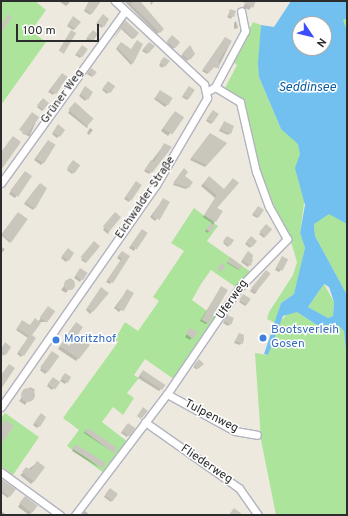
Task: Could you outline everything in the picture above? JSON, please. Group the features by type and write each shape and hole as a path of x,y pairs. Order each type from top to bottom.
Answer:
{"street":[{"path":"115,1 212,89"},
{"name":"Grüner Weg","path":"1,183 125,11"},
{"name":"Eichwalder Straße","path":"1,407 156,185 204,106 245,31 241,11"},
{"name":"Uferweg","path":"76,515 167,394 239,288 287,239 269,207 256,172 240,102 212,89"},
{"name":"Tulpenweg","path":"167,394 235,431 258,435"},
{"name":"Fliederweg","path":"146,422 239,488 258,515"},
{"path":"1,472 60,515"}],"green space":[{"path":"1,1 35,1 46,10 31,31 46,42 1,105"},
{"path":"347,1 347,295 315,236 314,224 321,216 327,56 332,56 332,37"},
{"path":"253,22 261,25 259,77 281,129 299,143 306,189 300,233 305,248 299,280 294,294 281,303 275,323 267,319 269,312 293,275 297,262 289,235 258,173 242,101 225,88 237,65 233,62"},
{"path":"194,208 218,226 207,241 251,272 237,288 211,270 201,284 192,300 218,319 175,380 145,359 134,375 139,378 127,393 134,398 123,415 113,407 102,422 129,443 105,474 67,446 79,430 63,418 118,342 115,339 125,322 138,331 159,301 153,297 184,251 171,243"},
{"path":"324,284 334,302 333,316 328,318 308,307"},
{"path":"289,312 297,312 317,325 338,324 344,331 347,362 347,515 276,515 261,440 255,353 268,355 278,324"},
{"path":"5,413 39,437 13,475 1,466 1,418"}],"water":[{"name":"Seddinsee","path":"291,1 347,1 347,18 343,20 347,31 347,224 329,214 314,224 315,236 347,295 347,362 344,331 338,325 317,325 297,312 283,316 268,355 264,354 281,303 294,294 305,248 300,233 305,205 295,168 300,154 298,144 281,129 259,77 258,63 261,25 274,27","holes":["324,284 329,287 334,302 333,316 328,318 308,307"]}],"building":[{"path":"90,1 101,1 92,14 85,9"},
{"path":"134,1 140,1 164,29 160,33 131,4"},
{"path":"241,1 256,1 253,8"},
{"path":"230,9 236,11 234,17 228,16"},
{"path":"9,14 12,17 1,33 1,25"},
{"path":"103,14 109,19 104,27 97,22"},
{"path":"73,16 81,22 75,29 68,24"},
{"path":"125,20 139,33 134,39 122,28 113,40"},
{"path":"71,30 76,33 64,54 59,51"},
{"path":"93,30 98,34 93,41 87,37"},
{"path":"172,35 180,42 175,48 167,41"},
{"path":"225,37 232,41 219,60 219,69 215,66 209,73 203,69"},
{"path":"137,40 143,44 133,64 117,47 121,42 131,49"},
{"path":"149,42 155,46 149,53 143,49"},
{"path":"82,45 88,49 82,57 76,53"},
{"path":"190,45 195,54 190,60 182,54"},
{"path":"164,57 170,61 165,67 160,62"},
{"path":"91,68 97,72 94,76 88,72"},
{"path":"62,73 68,77 56,94 50,90"},
{"path":"108,81 115,86 110,94 103,88"},
{"path":"85,86 93,92 88,100 80,94"},
{"path":"189,86 195,90 189,99 183,95"},
{"path":"160,90 173,98 168,106 155,98"},
{"path":"43,98 49,103 43,110 37,105"},
{"path":"75,102 94,119 87,126 68,109"},
{"path":"213,110 219,114 213,123 207,119"},
{"path":"175,111 184,117 172,135 163,128"},
{"path":"32,112 39,117 26,135 19,130"},
{"path":"224,121 234,126 231,134 221,130"},
{"path":"58,124 65,130 60,137 53,132"},
{"path":"210,133 227,143 207,165 191,158"},
{"path":"13,136 21,142 1,170 1,152"},
{"path":"48,140 56,145 44,163 36,159"},
{"path":"164,143 172,147 152,173 145,169 151,160 154,162"},
{"path":"73,160 80,165 74,173 67,168"},
{"path":"184,168 188,172 185,176 193,182 189,188 173,183"},
{"path":"25,171 32,176 18,197 10,191"},
{"path":"209,176 224,189 233,178 239,183 217,208 223,211 216,222 204,215 217,195 203,184"},
{"path":"136,181 142,185 131,201 125,197"},
{"path":"40,183 47,188 35,209 25,202"},
{"path":"163,198 170,202 159,220 152,216"},
{"path":"258,206 264,210 259,217 253,213"},
{"path":"18,212 28,219 12,242 2,235"},
{"path":"115,212 121,217 109,232 103,227"},
{"path":"211,223 215,226 210,232 206,229"},
{"path":"266,224 272,229 266,237 260,232"},
{"path":"142,229 148,233 137,249 131,246"},
{"path":"227,236 234,240 230,246 223,241"},
{"path":"251,236 257,241 252,247 246,242"},
{"path":"94,241 100,246 87,262 81,257"},
{"path":"68,248 74,253 69,261 62,256"},
{"path":"122,251 130,256 113,283 107,280 122,258 118,256"},
{"path":"248,251 253,255 251,266 242,260"},
{"path":"282,256 288,259 282,271 276,268"},
{"path":"230,257 242,266 240,270 227,262"},
{"path":"222,263 225,266 221,272 217,269"},
{"path":"80,268 88,273 83,280 75,276"},
{"path":"266,270 271,274 256,292 252,288"},
{"path":"67,279 71,279 73,280 73,288 67,289 64,286 64,282"},
{"path":"221,286 228,290 208,324 202,320"},
{"path":"101,287 109,293 93,312 87,308"},
{"path":"127,289 134,293 123,311 116,307"},
{"path":"243,294 251,299 247,305 239,300"},
{"path":"48,306 55,311 47,323 40,317"},
{"path":"227,315 234,318 231,325 224,321"},
{"path":"35,318 41,323 32,335 36,338 24,356 18,352 29,336 17,328 22,320 30,325"},
{"path":"76,322 83,327 77,336 90,345 79,359 60,346"},
{"path":"190,328 198,332 193,339 186,334"},
{"path":"239,333 244,335 243,344 235,341"},
{"path":"5,342 11,347 6,355 1,351"},
{"path":"52,351 59,356 48,372 40,367"},
{"path":"199,359 204,364 198,369 194,365"},
{"path":"9,364 15,368 1,389 1,375"},
{"path":"143,370 165,385 162,390 140,375"},
{"path":"65,373 71,377 68,383 61,378"},
{"path":"53,377 60,382 55,390 48,384"},
{"path":"28,388 33,390 35,395 33,400 28,402 23,400 21,395 23,390"},
{"path":"143,407 148,411 141,419 137,416"},
{"path":"41,413 46,417 40,427 34,423"},
{"path":"5,420 14,426 1,444 1,426"},
{"path":"128,423 135,428 129,436 122,431"},
{"path":"88,428 117,448 114,453 85,432"},
{"path":"76,444 105,463 102,468 73,449"},
{"path":"37,461 45,467 34,482 22,472 26,467 31,470"},
{"path":"1,479 16,489 10,497 1,490"},
{"path":"110,488 118,494 113,501 105,495"},
{"path":"25,496 38,506 32,513 19,503"},
{"path":"234,508 243,515 229,515"}],"place":[{"name":"Bootsverleih Gosen","path":"263,338"},
{"name":"Moritzhof","path":"56,340"}]}
